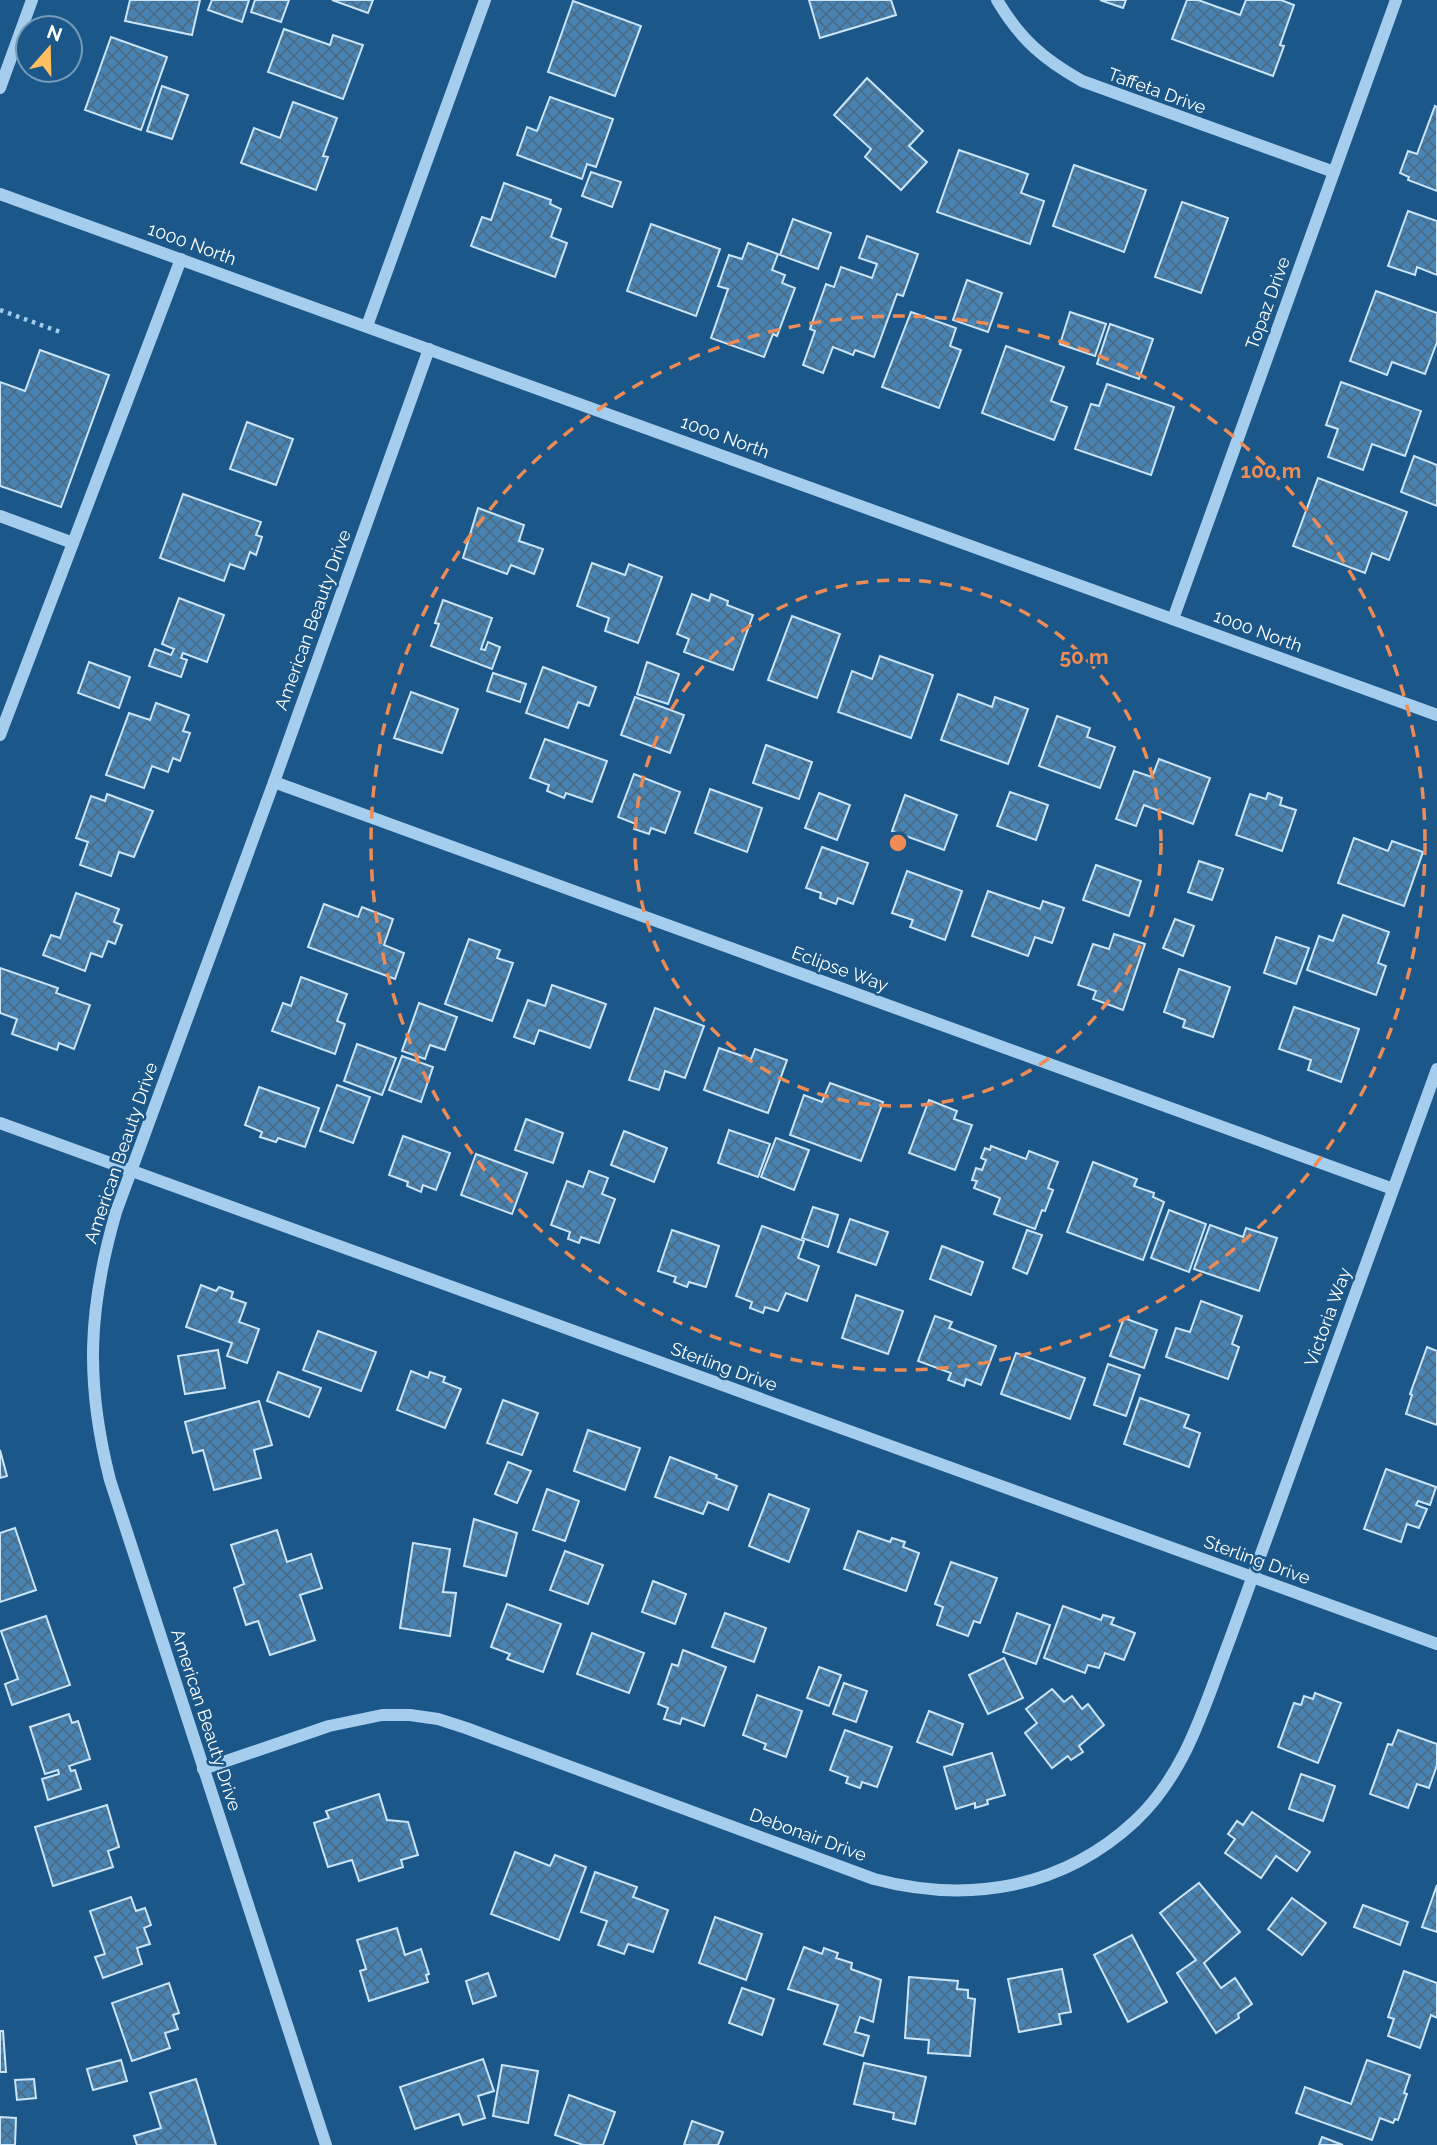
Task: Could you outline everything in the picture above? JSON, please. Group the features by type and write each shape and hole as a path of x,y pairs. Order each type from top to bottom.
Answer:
{"street":[{"path":"0,88 32,0"},
{"path":"367,326 485,0"},
{"name":"Taffeta Drive","path":"997,0 1012,25 1033,48 1057,67 1082,81 1334,172"},
{"name":"Topaz Drive","path":"1173,619 1396,0"},
{"name":"1000 North","path":"0,194 1437,715"},
{"path":"0,735 181,259"},
{"name":"American Beauty Drive","path":"326,2145 110,1480 98,1435 92,1345 95,1301 103,1256 130,1170 274,782 429,349"},
{"path":"0,516 73,544"},
{"name":"Eclipse Way","path":"274,782 1393,1189"},
{"name":"Victoria Way","path":"1252,1577 1437,1069"},
{"name":"Sterling Drive","path":"0,1123 1437,1644"},
{"name":"Debonair Drive","path":"203,1769 355,1719 410,1715 438,1719 874,1879 906,1887 947,1892 990,1890 1028,1882 1069,1866 1105,1845 1136,1820 1162,1790 1182,1759 1198,1725 1252,1577"}],"path":[{"path":"0,310 60,332"}],"building":[{"path":"130,0 200,0 192,35 125,21"},
{"path":"212,0 249,0 242,22 208,10"},
{"path":"255,0 289,0 281,22 251,12"},
{"path":"332,0 373,0 368,13"},
{"path":"809,0 891,0 896,15 820,38"},
{"path":"1100,0 1126,0 1123,8"},
{"path":"1187,0 1198,0 1240,15 1246,0 1281,0 1294,5 1273,76 1172,39"},
{"path":"573,1 641,26 615,96 548,72"},
{"path":"284,29 330,45 333,35 363,45 343,99 268,72"},
{"path":"111,37 167,57 141,130 85,110"},
{"path":"867,78 923,131 909,146 927,162 901,190 865,157 871,149 834,115"},
{"path":"162,86 188,95 172,139 147,131"},
{"path":"550,97 613,119 596,167 587,164 582,179 517,155 527,127 537,131"},
{"path":"293,102 337,118 323,156 328,157 316,190 241,163 254,128 280,138"},
{"path":"1435,106 1437,191 1408,180 1409,177 1400,173 1408,151 1417,154"},
{"path":"959,150 1028,174 1021,193 1044,201 1030,244 937,212"},
{"path":"1074,165 1146,190 1124,252 1053,226"},
{"path":"591,172 621,182 612,207 582,196"},
{"path":"504,183 551,200 550,204 561,209 551,237 567,243 555,277 471,246 482,217 491,220"},
{"path":"1182,202 1228,218 1201,293 1155,277"},
{"path":"1408,211 1437,221 1437,275 1417,267 1415,275 1388,266"},
{"path":"793,219 831,233 818,269 780,255"},
{"path":"651,224 720,249 696,316 627,291"},
{"path":"867,236 918,254 903,296 897,294 874,357 855,350 853,355 833,347 823,373 803,365 815,331 810,329 826,284 834,287 841,267 872,278 877,264 859,258"},
{"path":"748,243 778,254 772,270 785,275 782,283 795,288 777,336 773,334 764,357 711,338 728,289 718,286 729,255 742,259"},
{"path":"967,280 1002,293 988,332 953,320"},
{"path":"1376,291 1437,313 1437,342 1425,374 1392,362 1387,375 1350,361"},
{"path":"911,312 956,328 950,346 961,350 939,408 882,387"},
{"path":"1070,312 1106,324 1095,356 1060,344"},
{"path":"1110,324 1153,339 1139,379 1097,364"},
{"path":"1006,346 1064,367 1051,401 1067,407 1054,440 982,413"},
{"path":"40,350 109,375 61,507 0,486 0,382 25,391"},
{"path":"1341,382 1421,411 1405,456 1372,444 1363,470 1328,457 1338,429 1326,425"},
{"path":"1107,384 1174,407 1151,475 1075,449 1091,404 1099,406"},
{"path":"247,422 293,439 276,485 230,469"},
{"path":"1414,456 1437,465 1437,506 1401,492"},
{"path":"1318,478 1407,512 1389,560 1372,553 1365,573 1293,546"},
{"path":"183,494 261,522 256,535 262,537 256,555 250,552 244,569 230,564 224,581 160,558"},
{"path":"478,508 524,525 519,541 543,549 534,574 511,565 507,574 463,558"},
{"path":"592,563 625,575 629,564 662,577 638,643 605,631 609,618 577,606"},
{"path":"692,594 709,601 711,594 728,601 727,605 753,615 733,670 684,652 689,639 677,634"},
{"path":"179,598 224,615 207,662 183,653 181,658 187,660 181,677 149,666 155,649 171,655 174,649 162,644"},
{"path":"443,600 492,618 481,649 485,650 488,642 500,647 492,669 431,646 439,624 435,623"},
{"path":"792,616 840,634 817,698 768,680"},
{"path":"880,656 933,675 911,738 838,712 852,671 872,679"},
{"path":"89,662 130,677 119,708 78,693"},
{"path":"647,662 679,674 668,704 637,694"},
{"path":"543,667 596,687 589,706 578,702 568,728 526,713"},
{"path":"493,673 526,684 520,702 487,691"},
{"path":"411,692 458,709 442,753 394,738"},
{"path":"958,694 992,707 995,697 1028,709 1008,764 941,740"},
{"path":"635,697 684,715 670,753 621,735"},
{"path":"156,703 189,715 183,731 190,733 180,761 173,758 168,772 152,766 144,788 106,775 129,713 150,720"},
{"path":"1057,716 1090,728 1087,737 1115,747 1100,788 1039,766"},
{"path":"545,739 607,761 592,802 566,793 564,798 547,791 549,785 530,778"},
{"path":"766,745 812,762 799,799 753,783"},
{"path":"1159,759 1210,778 1193,824 1144,805 1136,826 1116,819 1134,771 1152,777"},
{"path":"634,774 680,792 665,833 651,828 649,834 634,829 636,824 618,817"},
{"path":"710,789 762,808 747,852 695,833"},
{"path":"1010,792 1048,805 1036,840 997,826"},
{"path":"819,793 850,805 837,840 805,828"},
{"path":"1268,793 1282,798 1280,805 1296,810 1282,851 1236,835 1250,794 1266,799"},
{"path":"107,794 153,811 134,857 119,852 111,876 80,865 88,842 76,838 91,796 105,801"},
{"path":"905,795 957,815 944,850 892,831"},
{"path":"1354,838 1388,851 1392,841 1423,852 1404,906 1338,883"},
{"path":"822,847 868,863 853,904 838,898 836,904 820,898 821,893 806,888"},
{"path":"1199,861 1223,869 1212,900 1188,892"},
{"path":"1096,865 1141,881 1129,916 1083,900"},
{"path":"907,871 962,891 945,940 910,927 913,920 892,913"},
{"path":"988,891 1040,909 1043,901 1064,908 1052,943 1035,937 1028,956 972,936"},
{"path":"76,893 119,909 114,922 122,925 115,944 108,941 102,957 91,953 85,971 43,955 51,935 60,938"},
{"path":"324,904 358,917 362,907 393,919 384,945 404,953 395,979 308,947"},
{"path":"1343,915 1389,932 1378,963 1386,966 1376,995 1307,970 1319,936 1333,941"},
{"path":"1175,919 1194,926 1183,956 1163,948"},
{"path":"1114,934 1145,944 1123,1010 1093,999 1096,991 1078,985 1093,944 1109,949"},
{"path":"1276,937 1309,948 1296,984 1264,973"},
{"path":"469,939 500,950 497,958 513,963 492,1021 445,1004"},
{"path":"0,968 58,988 56,993 90,1005 74,1049 59,1043 57,1050 12,1034 17,1019 0,1013"},
{"path":"1179,969 1230,987 1213,1037 1183,1027 1185,1020 1164,1012"},
{"path":"301,977 347,994 337,1021 345,1024 335,1054 272,1031 283,1003 291,1006"},
{"path":"552,985 606,1004 590,1048 539,1030 534,1044 514,1037 528,1000 545,1006"},
{"path":"419,1003 457,1017 445,1050 430,1045 425,1059 402,1051"},
{"path":"1294,1007 1359,1029 1341,1082 1308,1070 1311,1060 1279,1049"},
{"path":"655,1008 704,1026 685,1078 665,1071 659,1090 629,1080"},
{"path":"357,1044 396,1058 382,1095 344,1081"},
{"path":"719,1048 751,1059 755,1049 787,1060 768,1113 704,1090"},
{"path":"402,1056 433,1067 421,1102 389,1090"},
{"path":"830,1083 883,1102 861,1161 790,1135 804,1095 822,1102"},
{"path":"337,1085 370,1097 353,1143 320,1131"},
{"path":"259,1087 319,1108 305,1147 278,1138 276,1142 260,1137 262,1132 245,1125"},
{"path":"929,1100 957,1111 954,1119 972,1125 955,1170 909,1153"},
{"path":"526,1119 563,1133 553,1163 515,1150"},
{"path":"729,1130 770,1144 758,1177 718,1163"},
{"path":"624,1131 667,1148 654,1182 611,1165"},
{"path":"403,1136 450,1153 436,1190 423,1185 421,1192 407,1186 408,1182 389,1175"},
{"path":"776,1138 809,1150 794,1190 761,1177"},
{"path":"991,1146 1026,1159 1029,1151 1058,1162 1048,1188 1053,1190 1035,1229 994,1214 1000,1198 974,1188 977,1181 972,1180 976,1168 982,1170 986,1160 981,1158 985,1148 990,1150"},
{"path":"476,1154 527,1173 512,1214 461,1195"},
{"path":"1093,1162 1137,1179 1134,1186 1154,1193 1153,1197 1164,1202 1143,1260 1067,1232"},
{"path":"589,1171 608,1178 602,1194 615,1199 599,1243 581,1237 579,1243 568,1239 570,1232 551,1225 567,1181 583,1187"},
{"path":"813,1207 838,1215 828,1247 802,1238"},
{"path":"1169,1210 1206,1224 1189,1272 1151,1258"},
{"path":"850,1219 888,1232 876,1265 838,1252"},
{"path":"1210,1225 1243,1237 1246,1228 1277,1238 1259,1291 1194,1269"},
{"path":"762,1226 804,1241 798,1258 819,1266 807,1301 786,1293 778,1311 765,1307 763,1313 750,1308 752,1302 736,1296"},
{"path":"672,1230 719,1246 706,1287 689,1282 687,1287 674,1282 676,1277 658,1271"},
{"path":"1027,1230 1042,1235 1027,1274 1013,1268"},
{"path":"942,1246 983,1262 971,1295 930,1279"},
{"path":"201,1285 216,1291 219,1287 233,1292 231,1298 246,1303 239,1322 259,1329 247,1363 227,1356 232,1343 186,1327"},
{"path":"856,1295 903,1311 888,1354 842,1338"},
{"path":"1201,1301 1242,1316 1232,1344 1239,1347 1228,1379 1166,1357 1176,1328 1190,1332"},
{"path":"935,1316 952,1322 949,1328 996,1346 981,1385 966,1379 964,1386 948,1380 951,1373 918,1361"},
{"path":"1124,1318 1157,1330 1144,1368 1110,1356"},
{"path":"318,1331 376,1352 361,1391 303,1370"},
{"path":"1427,1347 1437,1351 1437,1425 1406,1414 1412,1395 1410,1394"},
{"path":"218,1350 225,1388 185,1394 178,1356"},
{"path":"1016,1353 1085,1378 1070,1419 1001,1394"},
{"path":"1108,1364 1140,1375 1126,1416 1094,1405"},
{"path":"411,1371 428,1378 430,1372 445,1377 443,1382 461,1389 445,1428 397,1410"},
{"path":"278,1372 321,1388 309,1417 267,1401"},
{"path":"1140,1398 1189,1415 1184,1427 1200,1433 1189,1467 1124,1444"},
{"path":"503,1400 538,1413 522,1455 487,1443"},
{"path":"259,1401 272,1445 254,1450 261,1478 214,1490 203,1450 193,1453 185,1422"},
{"path":"588,1430 640,1448 625,1490 574,1471"},
{"path":"0,1450 7,1476 0,1478"},
{"path":"670,1457 717,1475 716,1478 737,1486 728,1510 708,1502 703,1514 655,1497"},
{"path":"508,1462 531,1471 517,1503 495,1494"},
{"path":"1386,1469 1436,1487 1430,1505 1418,1501 1416,1505 1427,1509 1419,1528 1407,1524 1401,1542 1364,1529"},
{"path":"547,1489 579,1501 565,1541 533,1530"},
{"path":"769,1494 809,1509 789,1562 749,1546"},
{"path":"474,1519 517,1533 506,1576 464,1566"},
{"path":"15,1528 36,1590 0,1602 0,1533"},
{"path":"277,1530 287,1562 311,1554 322,1588 300,1595 315,1640 270,1655 258,1621 246,1625 234,1588 244,1584 231,1545"},
{"path":"858,1531 890,1542 892,1538 905,1542 903,1547 919,1553 906,1591 844,1569"},
{"path":"413,1543 450,1549 443,1592 456,1593 450,1636 400,1628"},
{"path":"565,1551 603,1565 588,1604 550,1590"},
{"path":"951,1562 997,1578 980,1623 974,1621 968,1636 937,1625 943,1607 935,1604"},
{"path":"653,1581 686,1594 675,1624 642,1612"},
{"path":"507,1604 561,1624 543,1672 507,1659 510,1654 491,1647"},
{"path":"1063,1606 1101,1620 1103,1615 1114,1618 1111,1624 1135,1633 1124,1660 1105,1653 1099,1668 1088,1665 1085,1673 1044,1658"},
{"path":"725,1613 766,1628 754,1662 712,1647"},
{"path":"1017,1613 1050,1625 1036,1664 1003,1652"},
{"path":"46,1616 70,1685 12,1705 5,1684 18,1679 1,1631"},
{"path":"592,1633 644,1653 629,1693 577,1674"},
{"path":"683,1650 726,1667 704,1726 682,1718 680,1724 664,1719 668,1708 658,1704 672,1664 678,1666"},
{"path":"1004,1658 1023,1698 988,1714 969,1675"},
{"path":"819,1667 841,1675 829,1706 807,1698"},
{"path":"844,1683 867,1691 856,1722 833,1714"},
{"path":"1052,1689 1064,1702 1072,1696 1082,1709 1088,1704 1104,1725 1079,1746 1083,1752 1071,1760 1068,1756 1052,1768 1025,1733 1037,1723 1026,1709"},
{"path":"1315,1693 1341,1703 1318,1763 1278,1747 1294,1703 1301,1705 1304,1696 1313,1699"},
{"path":"757,1695 802,1711 786,1757 764,1749 766,1744 743,1735"},
{"path":"929,1711 963,1724 952,1755 917,1742"},
{"path":"69,1714 72,1723 78,1721 90,1759 69,1766 71,1771 75,1770 81,1789 48,1800 42,1779 59,1774 58,1770 45,1774 30,1727"},
{"path":"845,1730 892,1747 877,1787 862,1782 860,1788 846,1783 848,1777 830,1770"},
{"path":"1398,1730 1437,1744 1437,1765 1429,1788 1417,1784 1408,1808 1370,1794 1388,1744 1392,1745"},
{"path":"992,1753 1005,1795 987,1800 988,1804 975,1808 975,1803 956,1809 944,1767"},
{"path":"1301,1774 1335,1786 1323,1821 1289,1809"},
{"path":"379,1794 387,1820 408,1822 418,1855 401,1860 403,1867 359,1881 352,1860 328,1867 314,1823 329,1818 326,1811"},
{"path":"107,1805 119,1847 108,1851 113,1867 53,1886 35,1827"},
{"path":"1252,1812 1310,1852 1297,1871 1276,1856 1261,1878 1225,1853 1235,1839 1228,1834 1237,1821 1243,1825"},
{"path":"515,1852 550,1866 555,1855 586,1867 559,1940 491,1914"},
{"path":"595,1872 637,1887 633,1897 668,1910 653,1952 628,1944 624,1954 598,1945 607,1921 581,1912"},
{"path":"1199,1883 1240,1932 1204,1963 1221,1988 1235,1978 1252,2004 1238,2014 1239,2018 1216,2033 1177,1973 1196,1960 1160,1913"},
{"path":"1437,1885 1437,1932 1422,1927"},
{"path":"131,1897 136,1911 145,1908 151,1925 144,1928 150,1944 137,1948 142,1964 103,1978 95,1957 105,1954 90,1911"},
{"path":"1292,1898 1326,1923 1302,1955 1268,1929"},
{"path":"1363,1905 1408,1922 1400,1945 1354,1927"},
{"path":"715,1917 762,1934 746,1980 699,1963"},
{"path":"397,1928 405,1955 421,1949 429,1974 426,1975 428,1982 369,2001 360,1971 366,1969 357,1940"},
{"path":"1132,1935 1167,2002 1128,2022 1094,1955"},
{"path":"804,1947 822,1954 824,1948 838,1953 836,1958 852,1963 851,1969 881,1980 873,2022 860,2017 855,2032 869,2036 863,2056 824,2044 838,2005 788,1989"},
{"path":"1062,1969 1071,2012 1059,2014 1061,2024 1019,2032 1008,1979"},
{"path":"1404,1971 1437,1983 1437,2018 1431,2015 1420,2048 1388,2036 1394,2019 1388,2017"},
{"path":"488,1973 496,1996 473,2004 466,1981"},
{"path":"909,1977 958,1981 957,1989 968,1990 968,1998 975,1999 970,2056 928,2053 929,2040 905,2038"},
{"path":"169,1983 179,2013 173,2015 178,2029 165,2033 170,2048 132,2061 112,2003"},
{"path":"742,1988 774,1999 762,2035 729,2023"},
{"path":"0,2031 3,2031 6,2072 0,2072"},
{"path":"483,2059 494,2091 478,2096 485,2118 463,2125 459,2114 415,2129 400,2087"},
{"path":"121,2060 127,2081 93,2090 87,2069"},
{"path":"1367,2060 1410,2075 1398,2120 1395,2119 1393,2123 1380,2118 1372,2140 1296,2113 1305,2087 1351,2104"},
{"path":"864,2063 926,2077 915,2124 893,2119 894,2113 854,2104"},
{"path":"502,2065 538,2071 528,2123 493,2116"},
{"path":"34,2079 36,2098 17,2100 15,2080"},
{"path":"196,2079 216,2145 137,2145 134,2136 161,2128 150,2093"},
{"path":"569,2095 615,2112 603,2145 583,2145 555,2135"},
{"path":"0,2117 16,2118 15,2145 0,2145"},
{"path":"692,2121 723,2132 718,2145 684,2145"},
{"path":"1322,2137 1343,2145 1319,2145"}]}
